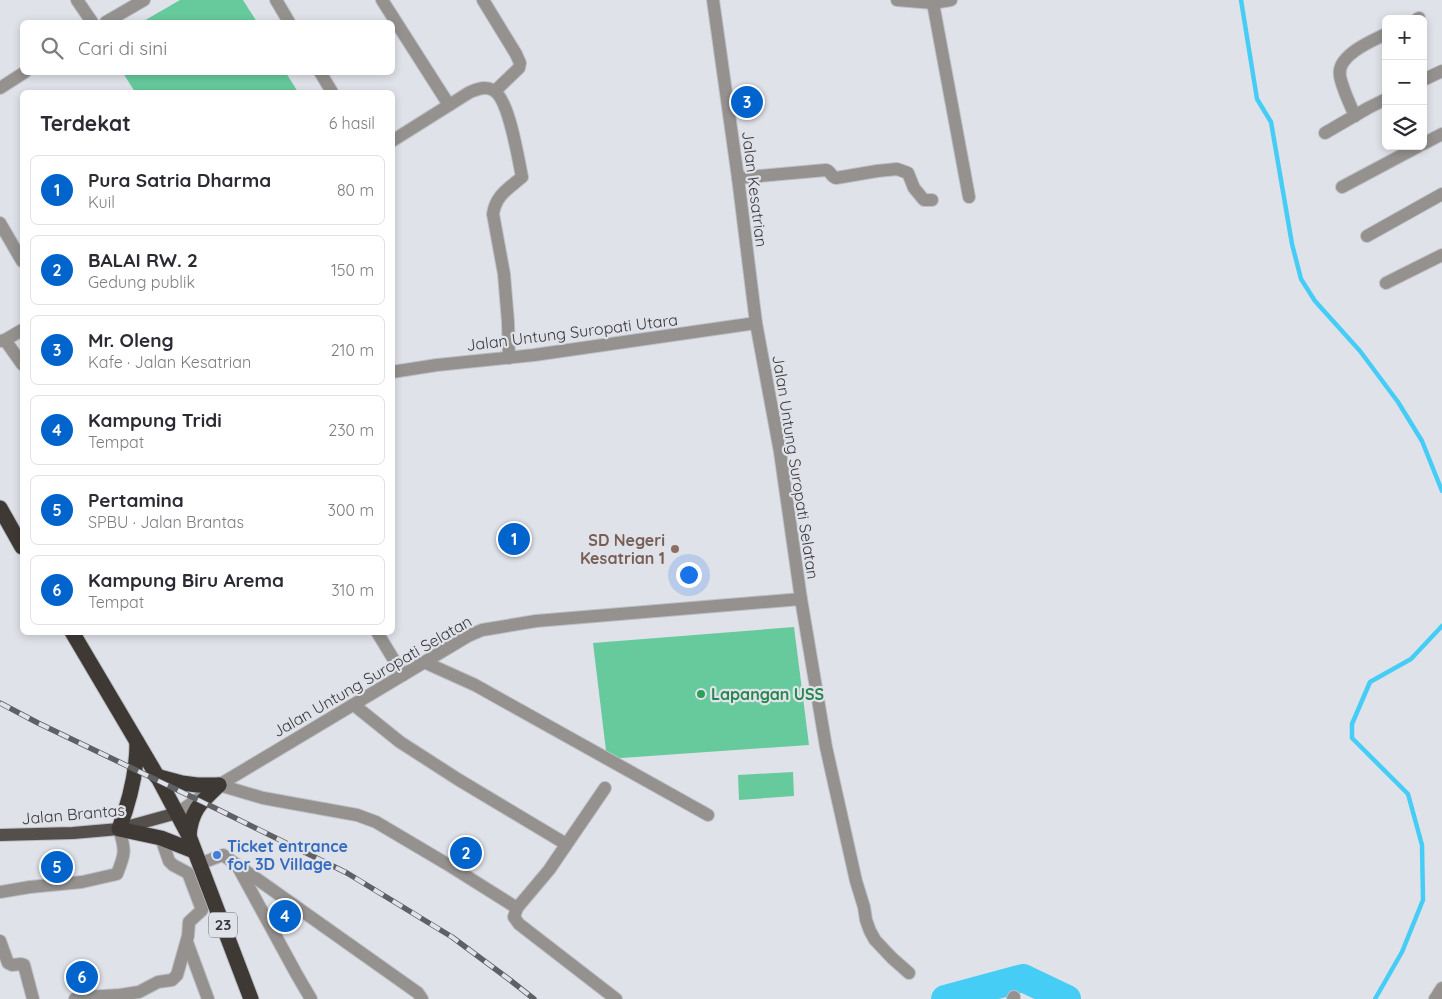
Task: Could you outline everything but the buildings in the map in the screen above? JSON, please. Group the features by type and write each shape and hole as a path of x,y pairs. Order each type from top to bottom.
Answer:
{"highway":[{"path":"0,508 20,543"},
{"name":"23","path":"74,635 137,742 189,836 251,999"},
{"path":"137,742 137,762 132,790 119,829 162,838 197,858"},
{"path":"156,776 189,784 219,785"},
{"path":"189,836 190,823 194,813 219,785"}],"main road":[{"name":"Jalan Brantas","path":"0,835 72,833 119,829 177,813"}],"street":[{"path":"77,0 91,20"},
{"path":"109,20 144,0"},
{"path":"276,0 288,20"},
{"path":"382,0 395,20"},
{"path":"483,0 520,62 519,68 495,91"},
{"name":"Jalan Kesatrian","path":"714,0 756,323"},
{"path":"897,0 933,4 951,0"},
{"path":"933,4 969,197"},
{"path":"395,20 449,105"},
{"path":"1355,116 1339,75 1341,64 1364,45 1382,36"},
{"path":"1427,78 1442,71"},
{"path":"0,88 20,75"},
{"path":"322,75 331,90"},
{"path":"395,140 470,92 488,88 500,95 512,132 522,177 500,196 494,205 493,214 504,274 509,358"},
{"path":"1325,133 1382,101"},
{"path":"1427,142 1442,134"},
{"path":"1342,186 1411,150"},
{"path":"738,178 828,170 836,178 897,169 908,173 914,188 924,200 932,200"},
{"path":"1367,236 1442,194"},
{"path":"0,223 20,258"},
{"path":"1386,283 1442,255"},
{"name":"Jalan Untung Suropati Utara","path":"395,371 509,358 756,323"},
{"name":"Jalan Untung Suropati Selatan","path":"177,813 219,785 424,662 468,636 482,630 536,621 801,599 780,452 756,323"},
{"path":"20,331 3,341 20,362"},
{"path":"801,599 826,747 866,920 876,940 908,973"},
{"path":"379,635 403,675"},
{"path":"424,662 475,685 708,815"},
{"path":"354,705 400,742 566,844"},
{"path":"219,785 263,798 357,814 367,818 447,864 517,908"},
{"path":"605,788 549,870 517,908 514,917 519,924 616,999"},
{"path":"0,892 82,882 117,874 124,856 125,846 119,829"},
{"path":"75,999 139,995 158,982 174,978 179,970 187,942 189,922 202,910 188,873 168,861 162,838"},
{"path":"197,858 223,855 418,993 422,999"},
{"path":"237,865 311,999"},
{"path":"0,942 8,963 14,966 21,964 24,966 33,999"},
{"path":"187,942 208,999"},
{"path":"1435,999 1442,988"}],"green space":[{"path":"180,0 243,0 256,20 145,20"},
{"path":"124,75 287,75 297,90 134,90"},
{"name":"Lapangan USS","path":"794,627 809,745 607,759 593,643"},
{"path":"793,772 794,796 739,800 738,775"}],"waterway":[{"path":"1241,0 1257,99 1271,122 1292,244 1301,279 1315,301 1360,351 1398,402 1422,441 1442,491"},
{"path":"1375,999 1402,952 1423,900 1422,845 1408,794 1352,738 1352,724 1370,682 1411,659 1442,626"},
{"path":"945,999 1023,978 1067,999"}],"railway":[{"path":"0,703 347,873 452,937 534,999"}],"place":[{"name":"Mr. Oleng","path":"747,102"},
{"name":"Pura Satria Dharma","path":"514,539"},
{"name":"SD Negeri Kesatrian 1","path":"675,549"},
{"name":"Lapangan USS","path":"701,694"},
{"name":"BALAI RW. 2","path":"466,853"},
{"name":"Ticket entrance for 3D Village","path":"217,855"},
{"name":"Pertamina","path":"57,867"},
{"name":"Kampung Tridi","path":"285,916"},
{"name":"Kampung Biru Arema","path":"82,977"}]}
